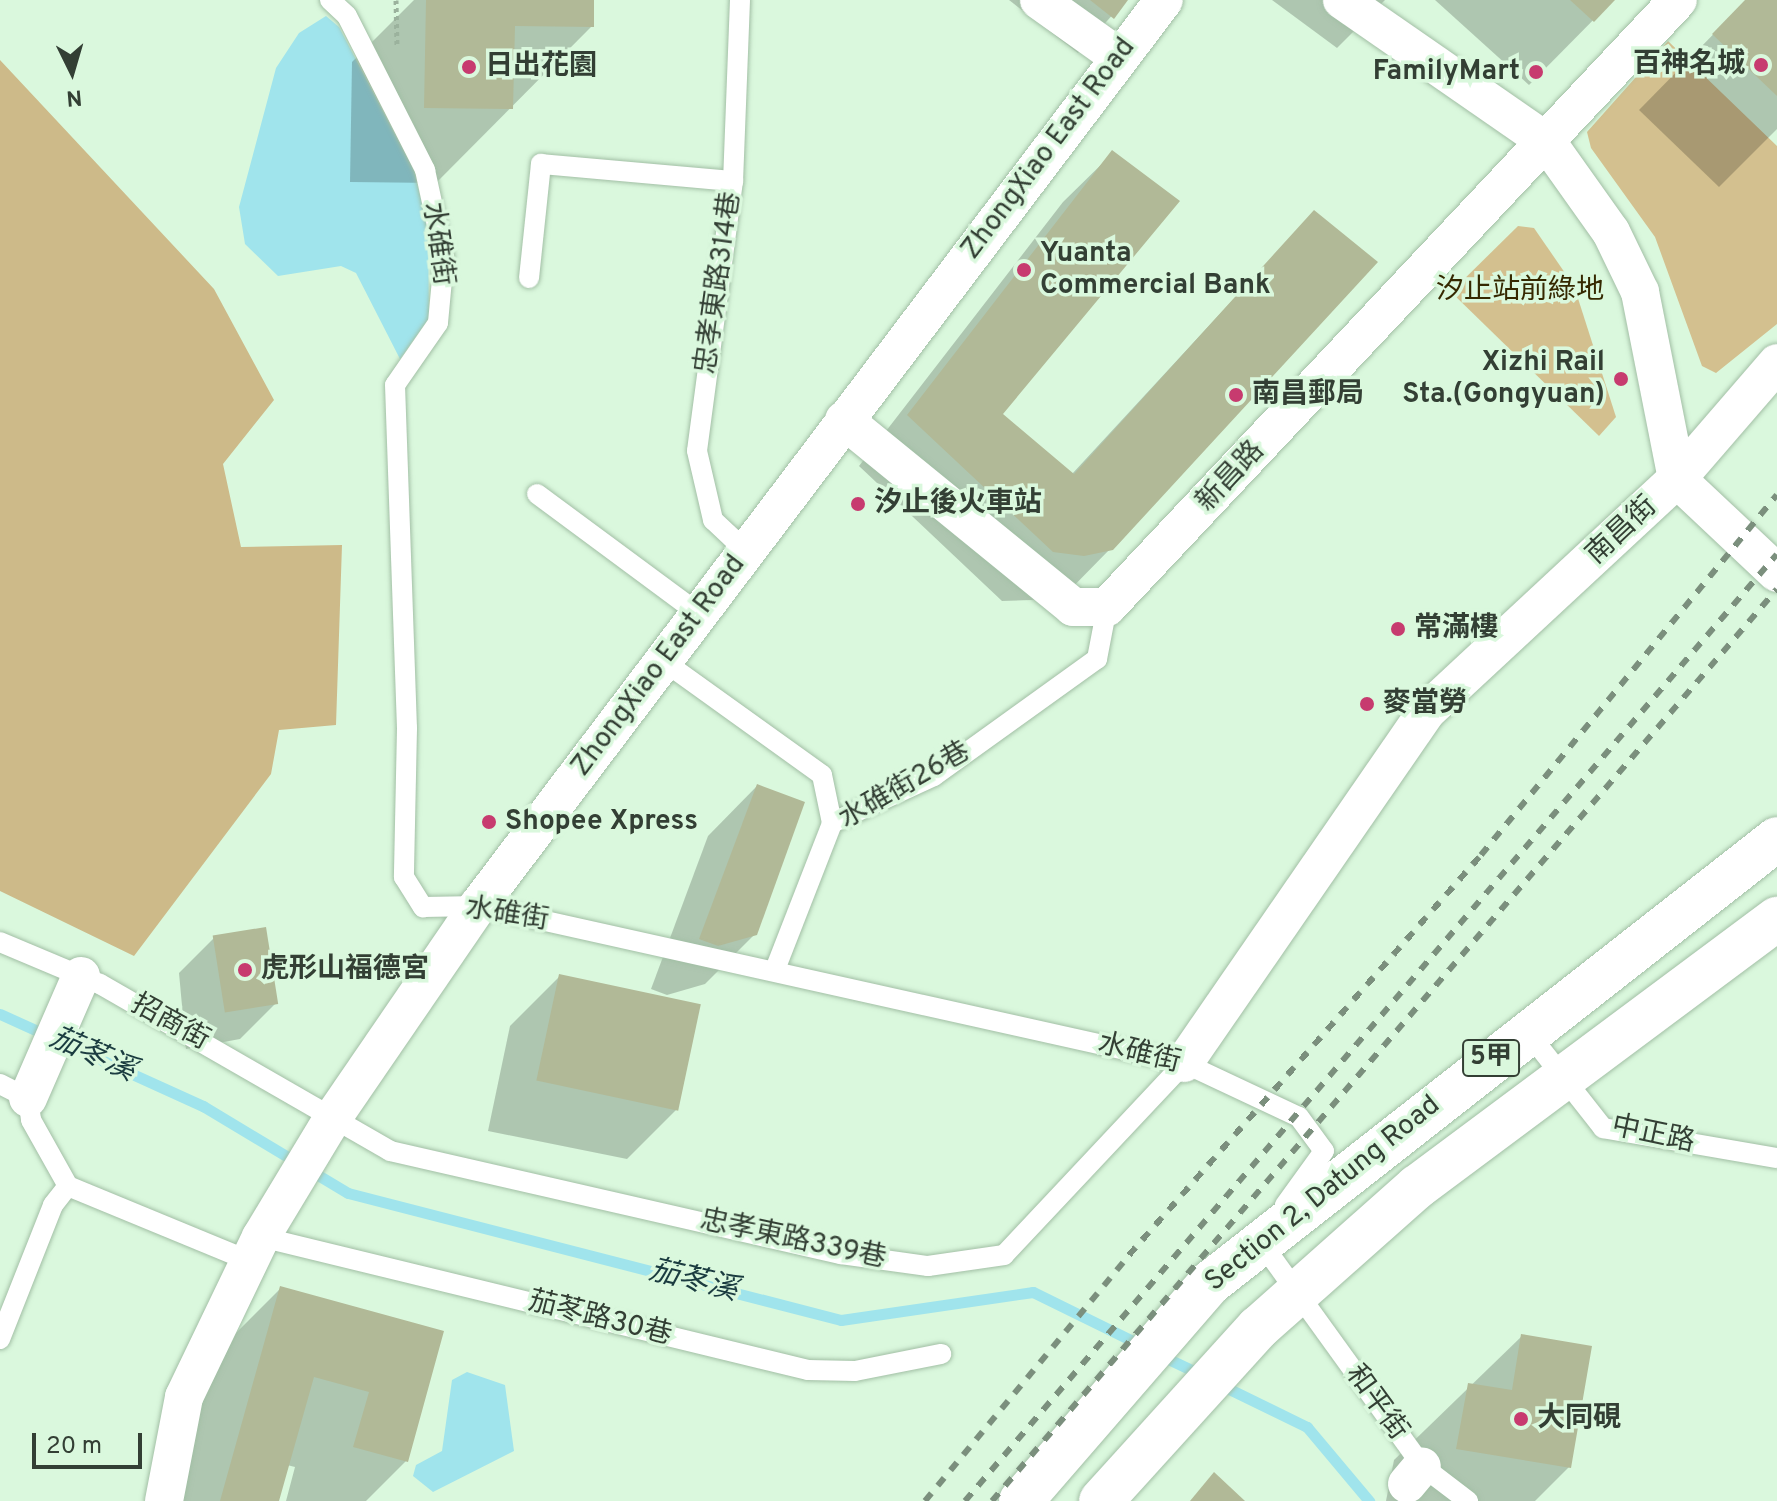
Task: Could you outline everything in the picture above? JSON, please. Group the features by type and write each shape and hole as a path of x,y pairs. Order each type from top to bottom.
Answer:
{"main road":[{"name":"Section 2, Datung Road","path":"1021,1501 1210,1283 1526,1030 1777,839"},
{"name":"Section 2, Datung Road","path":"1101,1501 1258,1328 1417,1187 1564,1082 1777,919"}],"street":[{"path":"1039,0 1119,57"},
{"name":"ZhongXiao East Road","path":"164,1501 184,1397 261,1239 330,1124 478,906 1164,0"},
{"name":"南昌街","path":"1184,1063 1426,712 1677,479 1640,292 1611,232 1547,142 1342,0"},
{"name":"新昌路","path":"1107,607 1678,0"},
{"path":"1777,363 1677,479 1777,573"},
{"path":"844,420 1073,607 1107,607"},
{"path":"14,1091 81,976"}],"lane":[{"name":"水碓街","path":"330,0 347,16 425,170 444,258 438,323 395,385 407,728 404,877 423,907 478,906 776,967 1184,1063 1299,1117 1324,1151 1257,1245"},
{"name":"忠孝東路314巷","path":"740,0 733,181 697,451 713,520 745,550"},
{"path":"529,278 541,164 733,181"},
{"path":"537,494 698,613"},
{"name":"水碓街26巷","path":"776,967 832,823 934,776 1097,659 1107,607"},
{"path":"662,660 822,775 832,823"},
{"name":"招商街","path":"0,942 81,976 330,1124"},
{"name":"中正路","path":"1526,1030 1603,1128 1777,1158"},
{"name":"忠孝東路339巷","path":"330,1124 390,1151 841,1254 928,1266 1004,1255 1184,1063"},
{"path":"0,1339 53,1205 68,1186 14,1091"},
{"name":"茄苳路30巷","path":"68,1186 261,1239 808,1370 855,1371 941,1354"},
{"path":"1257,1245 1295,1294"},
{"name":"和平街","path":"1295,1294 1411,1484 1468,1501"}],"green space":[{"name":"汐止站前綠地","path":"1668,41 1777,146 1777,324 1716,373 1702,366 1655,237 1591,148 1587,132"},
{"name":"汐止站前綠地","path":"1518,226 1534,228 1574,286 1616,417 1599,436 1451,292"}],"shaded area":[{"path":"0,60 214,289 274,400 223,464 241,547 342,545 336,725 279,730 271,774 134,956 0,891"}],"water":[{"path":"326,16 339,27 414,171 428,229 429,318 400,359 356,273 341,266 278,276 245,244 239,207 276,68 299,33"},
{"path":"467,1372 505,1385 514,1451 433,1492 413,1476 416,1465 442,1451 452,1380"}],"building":[{"name":"日出花園","path":"426,0 594,0 594,27 515,26 513,109 424,108"},
{"path":"1090,0 1128,0 1114,19"},
{"path":"1570,0 1615,0 1594,22"},
{"name":"百神名城","path":"1745,0 1777,0 1777,96 1712,34"},
{"path":"1112,150 1180,201 1003,414 1074,474 1314,210 1378,262 1113,550 1084,556 1053,552 907,415"},
{"path":"757,784 805,802 757,935 718,946 699,939"},
{"name":"虎形山福德宮","path":"266,927 278,1004 225,1012 213,935"},
{"path":"559,974 701,1004 678,1111 536,1081"},
{"path":"280,1286 444,1331 408,1462 353,1447 369,1392 314,1377 279,1501 220,1501"},
{"name":"大同硯","path":"1521,1334 1592,1346 1571,1468 1456,1449 1468,1383 1512,1390"},
{"path":"1214,1472 1245,1501 1190,1501"}],"waterway":[{"name":"茄苳溪","path":"0,1014 203,1106 348,1193 841,1320 1033,1292 1145,1347"},
{"name":"茄苳溪","path":"1160,1355 1202,1375"},
{"name":"茄苳溪","path":"1221,1385 1307,1427 1369,1501"}],"railway":[{"path":"925,1501 1129,1255 1481,855 1777,495"},
{"path":"965,1501 1777,554"},
{"path":"992,1501 1777,589"}],"place":[{"name":"百神名城","path":"1761,65"},
{"name":"日出花園","path":"469,67"},
{"name":"FamilyMart","path":"1536,72"},
{"name":"Yuanta Commercial Bank","path":"1024,270"},
{"name":"Xizhi Rail Sta.(Gongyuan)","path":"1621,379"},
{"name":"南昌郵局","path":"1236,395"},
{"name":"汐止後火車站","path":"858,504"},
{"name":"常滿樓","path":"1398,629"},
{"name":"麥當勞","path":"1367,704"},
{"name":"Shopee Xpress","path":"489,822"},
{"name":"虎形山福德宮","path":"245,970"},
{"name":"大同硯","path":"1521,1419"}]}
